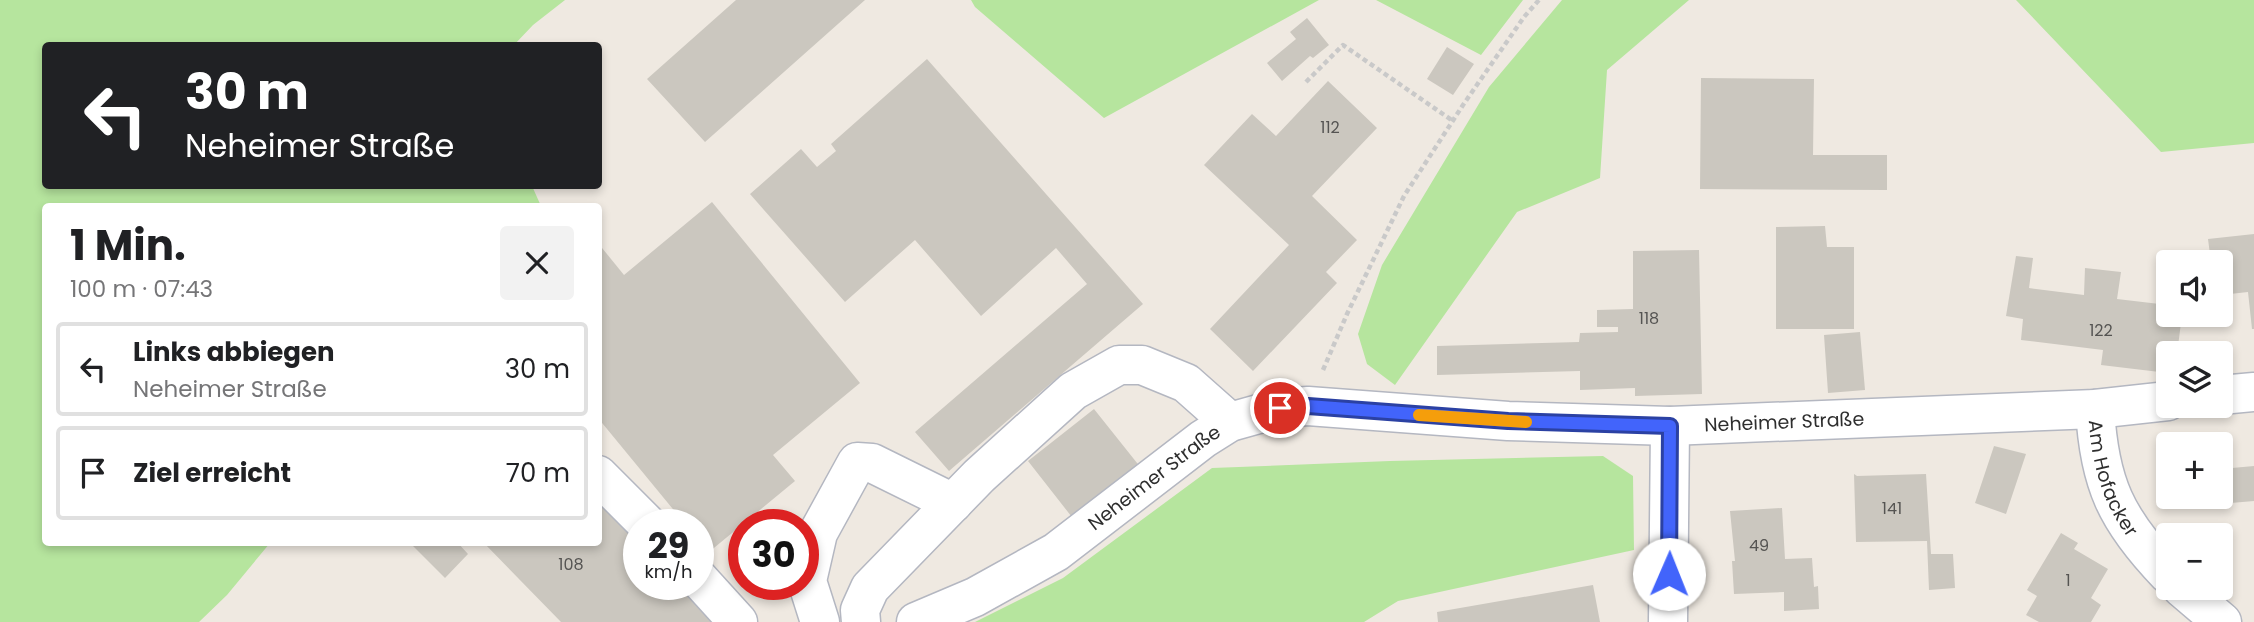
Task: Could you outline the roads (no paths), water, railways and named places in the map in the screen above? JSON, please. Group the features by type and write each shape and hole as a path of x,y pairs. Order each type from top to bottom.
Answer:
{"street":[{"path":"861,622 860,610 870,588 979,476 1073,391 1119,365 1142,365 1186,383 1230,422"},
{"path":"2233,395 2254,392"},
{"name":"Neheimer Straße","path":"916,622 975,597 1056,552 1193,447 1230,422 1280,408 1308,406 1508,421 1670,426 2095,408 2156,402"},
{"name":"Am Hofacker","path":"2095,408 2097,446 2108,488 2117,508 2142,547 2156,562"},
{"path":"1668,622 1670,426"},
{"path":"820,622 807,581 818,533 857,462 872,463 953,503"},
{"path":"602,479 632,509"},
{"path":"714,596 738,622"},
{"path":"2196,600 2221,622"}]}
